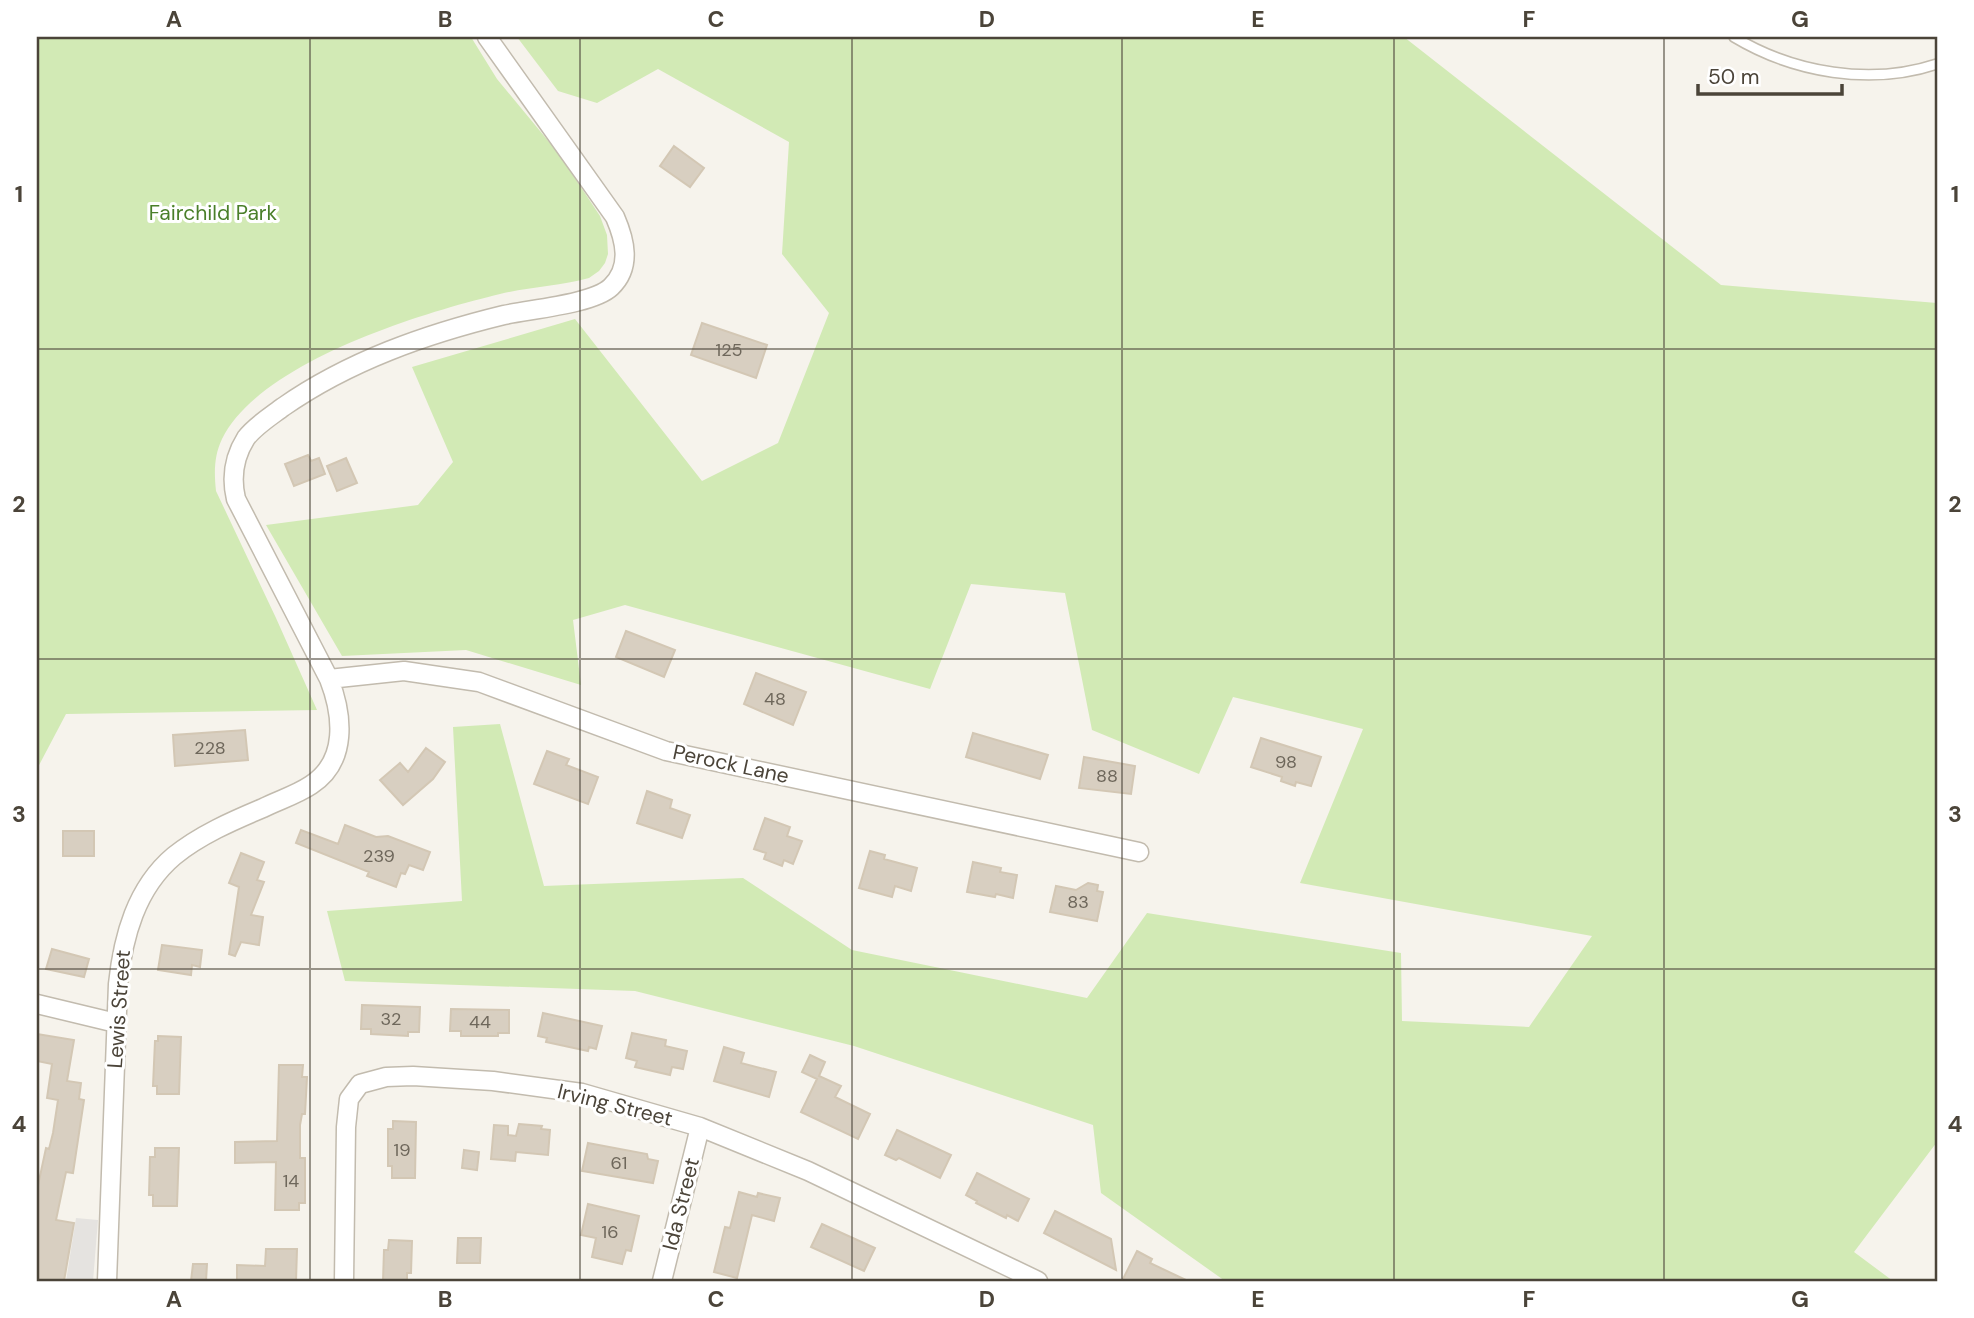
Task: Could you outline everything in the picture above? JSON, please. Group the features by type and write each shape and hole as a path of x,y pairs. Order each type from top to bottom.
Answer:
{"street":[{"name":"Lewis Street","path":"107,1281 116,1023 122,949 129,925 153,880 173,858 193,843 232,822 313,784 329,767 339,741 340,723 336,698 329,679 236,499 233,486 235,463 247,437 306,391 356,365 450,330 530,309 585,300 610,288 624,265 624,243 615,218 594,184 487,37"},
{"name":"Perock Lane","path":"329,679 404,671 480,682 666,751 1139,852"},
{"path":"37,1004 116,1023"},
{"name":"Irving Street","path":"344,1281 346,1127 349,1099 360,1084 386,1077 413,1076 493,1081 582,1093 700,1127 808,1171 1038,1281"},
{"name":"Ida Street","path":"662,1281 700,1127"}],"lane":[{"path":"1734,37 1752,48 1800,65 1862,76 1914,72 1937,64"}],"green space":[{"name":"Fairchild Park","path":"37,37 471,37 497,79 559,154 600,216 607,235 608,254 599,271 589,278 511,292 429,314 387,328 306,364 270,387 242,411 222,439 215,464 216,491 317,710 66,714 37,769"},
{"path":"517,37 1404,37 1721,285 1937,303 1937,1142 1854,1252 1893,1281 1225,1281 1101,1193 1093,1125 854,1046 635,991 345,981 327,911 462,901 453,727 500,724 544,886 743,878 852,950 1087,998 1147,913 1401,953 1402,1021 1529,1027 1592,936 1300,883 1363,729 1233,697 1199,774 1092,730 1065,593 971,584 930,689 625,605 573,620 581,685 466,650 342,656 266,525 418,505 453,462 412,367 575,319 702,481 778,443 829,313 782,254 789,142 658,69 597,103 558,91"}],"shaded area":[{"path":"76,1218 98,1220 93,1281 66,1281"}],"building":[{"path":"674,146 704,168 690,187 660,166"},
{"path":"702,323 767,345 756,378 691,355"},
{"path":"308,455 311,461 319,458 325,474 294,486 285,464"},
{"path":"346,458 357,483 337,491 327,466"},
{"path":"626,631 675,650 664,677 616,657"},
{"path":"756,673 806,692 793,725 744,704"},
{"path":"245,730 248,760 175,766 173,735"},
{"path":"973,733 1048,755 1040,779 966,757"},
{"path":"1261,738 1321,757 1311,786 1296,782 1295,786 1281,781 1282,777 1251,767"},
{"path":"426,748 445,762 433,779 403,805 380,780 400,763 408,772"},
{"path":"547,751 569,759 566,765 598,777 588,804 534,784"},
{"path":"1084,757 1135,766 1131,794 1079,788"},
{"path":"647,791 672,800 670,808 690,815 682,838 637,823"},
{"path":"765,818 790,827 787,836 802,841 793,864 784,860 782,866 764,859 766,853 754,849"},
{"path":"345,825 376,837 388,836 430,852 423,870 409,865 405,874 401,873 396,887 367,876 369,872 296,843 301,830 338,844"},
{"path":"63,831 94,831 94,856 63,856"},
{"path":"870,851 885,855 884,859 917,868 911,891 895,886 892,897 859,888"},
{"path":"241,853 264,862 257,880 264,882 251,915 263,917 259,945 241,942 235,956 229,954 239,887 229,883"},
{"path":"973,862 1001,868 1000,872 1017,875 1013,898 967,892"},
{"path":"1088,883 1098,885 1097,891 1103,892 1097,921 1050,912 1056,886 1076,890"},
{"path":"162,945 202,950 200,967 192,965 191,975 158,970"},
{"path":"52,949 89,959 84,977 46,969"},
{"path":"362,1005 420,1007 419,1032 408,1032 408,1036 371,1034 371,1029 361,1029"},
{"path":"451,1009 509,1010 509,1033 498,1033 498,1036 461,1036 461,1031 450,1031"},
{"path":"543,1013 602,1026 596,1049 589,1047 588,1051 546,1042 547,1038 538,1036"},
{"path":"632,1033 666,1040 665,1046 687,1051 683,1069 672,1067 670,1075 635,1067 637,1061 626,1058"},
{"path":"37,1034 74,1040 67,1081 81,1083 79,1099 84,1100 73,1173 66,1172 56,1220 74,1223 64,1281 37,1281 37,1190 46,1148 49,1149 53,1133 58,1100 47,1098 52,1064 37,1061"},
{"path":"158,1036 181,1037 179,1094 157,1094 157,1086 153,1086 155,1041 158,1041"},
{"path":"724,1047 744,1053 741,1063 776,1072 769,1097 714,1081"},
{"path":"810,1055 825,1062 819,1076 841,1086 835,1097 870,1114 858,1139 801,1112 817,1079 802,1072"},
{"path":"279,1065 303,1065 302,1077 307,1077 305,1114 302,1114 300,1125 300,1158 305,1158 305,1203 299,1203 299,1210 275,1210 276,1162 235,1163 235,1142 277,1141"},
{"path":"393,1121 416,1122 415,1178 392,1178 392,1166 388,1166 388,1129 393,1129"},
{"path":"519,1124 542,1126 541,1129 550,1130 548,1155 516,1152 515,1161 491,1159 494,1125 508,1126 508,1135 516,1136"},
{"path":"897,1130 951,1155 940,1178 899,1158 896,1160 885,1155"},
{"path":"588,1143 647,1154 648,1159 658,1161 653,1183 582,1171"},
{"path":"155,1148 179,1148 177,1206 153,1206 153,1195 149,1195 150,1157 155,1157"},
{"path":"464,1150 479,1152 477,1170 462,1168"},
{"path":"977,1173 1029,1199 1018,1221 976,1203 977,1201 966,1195"},
{"path":"739,1192 757,1197 758,1193 780,1198 774,1221 752,1215 737,1278 714,1272 725,1227 730,1228"},
{"path":"588,1204 639,1216 631,1251 626,1250 622,1264 592,1257 596,1238 581,1235"},
{"path":"1055,1211 1111,1239 1116,1270 1044,1233"},
{"path":"822,1224 875,1248 864,1271 811,1247"},
{"path":"458,1238 481,1238 480,1263 457,1263"},
{"path":"389,1240 412,1241 411,1273 407,1273 407,1281 383,1281 384,1250 388,1250"},
{"path":"266,1249 297,1249 296,1281 237,1281 237,1265 265,1266"},
{"path":"1137,1251 1152,1259 1150,1263 1188,1281 1122,1281"},
{"path":"193,1264 207,1264 206,1281 191,1281"}]}
